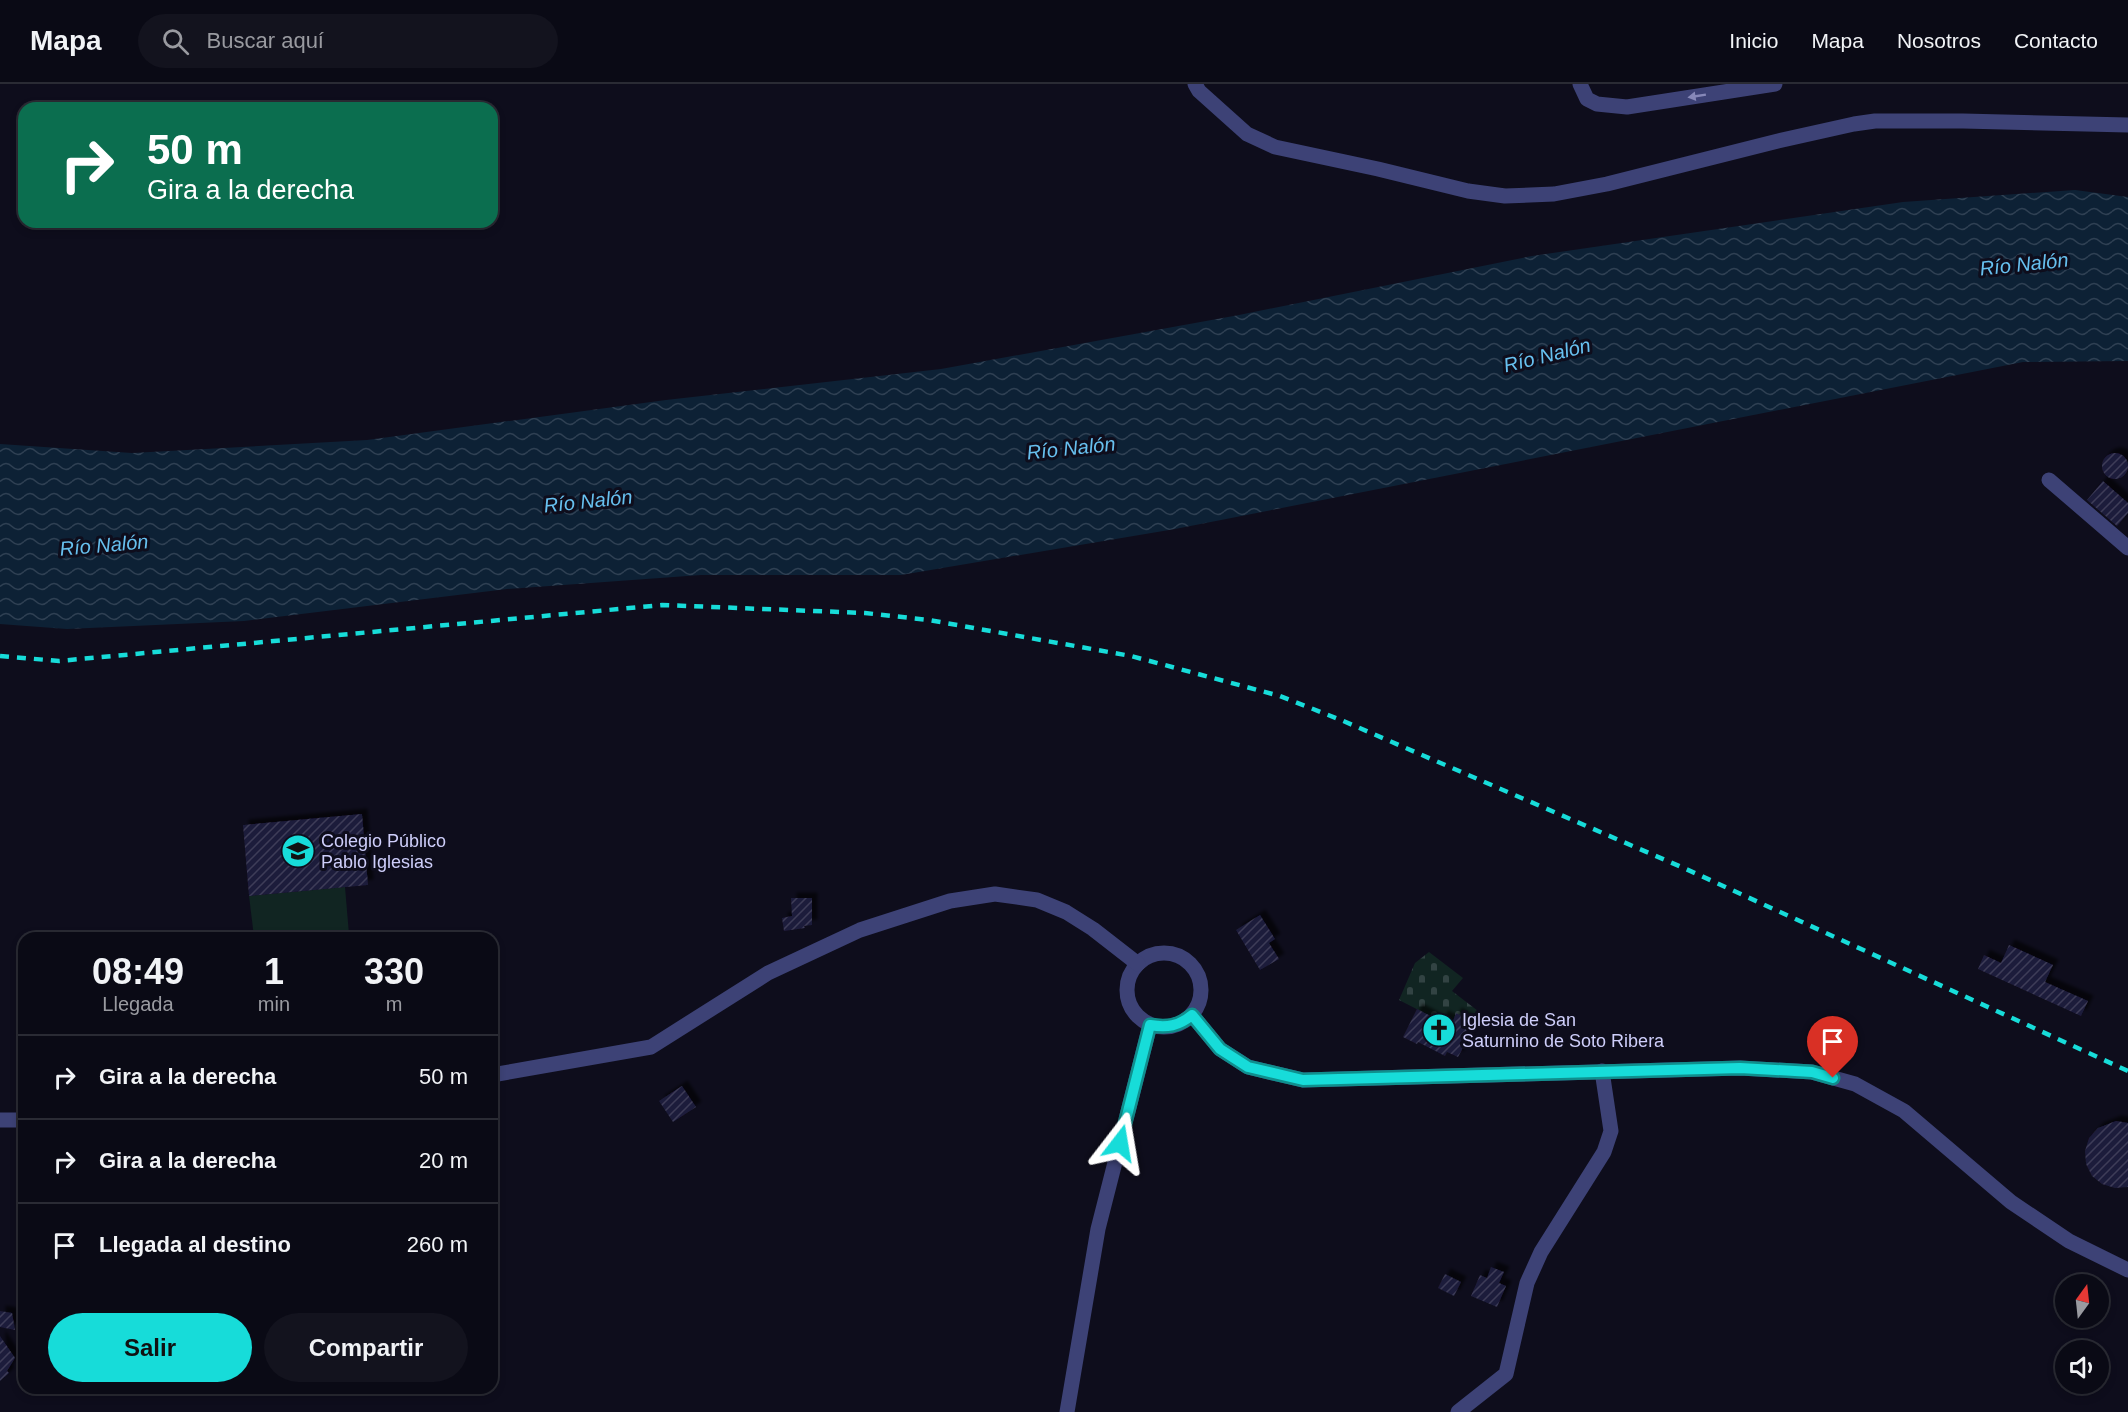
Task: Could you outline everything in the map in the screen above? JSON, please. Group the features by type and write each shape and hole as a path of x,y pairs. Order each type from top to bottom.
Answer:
{"street":[{"path":"1195,84 1199,91 1247,134 1275,147 1468,191 1505,196 1554,195 1800,136 1875,121 2128,125"},
{"path":"1580,84 1587,99 1597,104 1627,107 1775,84"},
{"path":"2049,480 2128,548"},
{"path":"498,1075 651,1047 768,974 860,930 950,901 995,894 1037,900 1066,912 1093,929 1138,964"},
{"path":"1157,954 1170,954 1182,958 1192,966 1199,977 1201,990 1200,1000 1192,1015 1175,1026 1162,1027 1150,1025 1138,1017 1127,995 1128,982 1138,964 1157,954"},
{"path":"1192,1015 1220,1049 1248,1067 1303,1080 1740,1068 1812,1072 1855,1084 1904,1111 2011,1202 2069,1241 2128,1270"},
{"path":"1067,1412 1098,1228 1150,1025"},
{"path":"1458,1412 1506,1374 1527,1283 1541,1252 1604,1152 1611,1131 1602,1071"},
{"path":"0,1120 18,1120"}],"green space":[{"path":"345,887 349,932 253,932 249,896"},
{"path":"1429,952 1463,978 1452,991 1478,1011 1472,1022 1457,1014 1453,1021 1443,1016 1440,1021 1399,1000 1415,963"}],"water":[{"name":"Río Nalón","path":"2075,190 2128,197 2128,361 2023,362 1175,529 901,575 701,575 507,589 244,621 67,629 0,624 0,444 132,453 367,440 666,400 941,369 1239,315 1532,256 1903,202"}],"building":[{"path":"2115,453 2124,457 2128,466 2124,475 2115,479 2106,475 2102,466 2106,457"},
{"path":"2103,481 2128,503 2128,513 2117,526 2087,500"},
{"path":"362,814 368,885 249,896 243,825"},
{"path":"791,898 812,898 812,925 784,931 782,918 792,916"},
{"path":"1260,915 1275,939 1269,943 1279,959 1260,970 1236,930"},
{"path":"2009,945 2053,965 2045,982 2088,1001 2081,1016 1978,969 1984,955 2001,963"},
{"name":"Iglesia de San Saturnino de Soto Ribera","path":"1417,1009 1440,1021 1443,1016 1453,1021 1456,1013 1476,1024 1458,1057 1447,1052 1445,1056 1403,1037"},
{"path":"682,1086 696,1107 673,1122 659,1101"},
{"path":"2116,1121 2128,1123 2128,1187 2115,1188 2102,1184 2092,1176 2086,1164 2085,1151 2089,1138 2098,1128"},
{"path":"1491,1267 1504,1272 1499,1283 1506,1286 1497,1307 1471,1296 1480,1275 1487,1278"},
{"path":"1445,1274 1461,1282 1454,1296 1438,1288"},
{"path":"0,1311 12,1313 15,1330 0,1327"},
{"path":"0,1336 15,1358 7,1371 9,1373 0,1381"}],"railway":[{"path":"0,656 59,661 662,605 865,613 929,620 1131,656 1280,696 1341,720 1686,869 2128,1071"}],"place":[{"name":"Colegio Público Pablo Iglesias","path":"298,851"},
{"name":"Iglesia de San Saturnino de Soto Ribera","path":"1439,1030"}],"route":[{"path":"1120,1143 1150,1025 1175,1026 1192,1015 1220,1049 1248,1067 1303,1080 1740,1068 1812,1072 1833,1078"}]}
